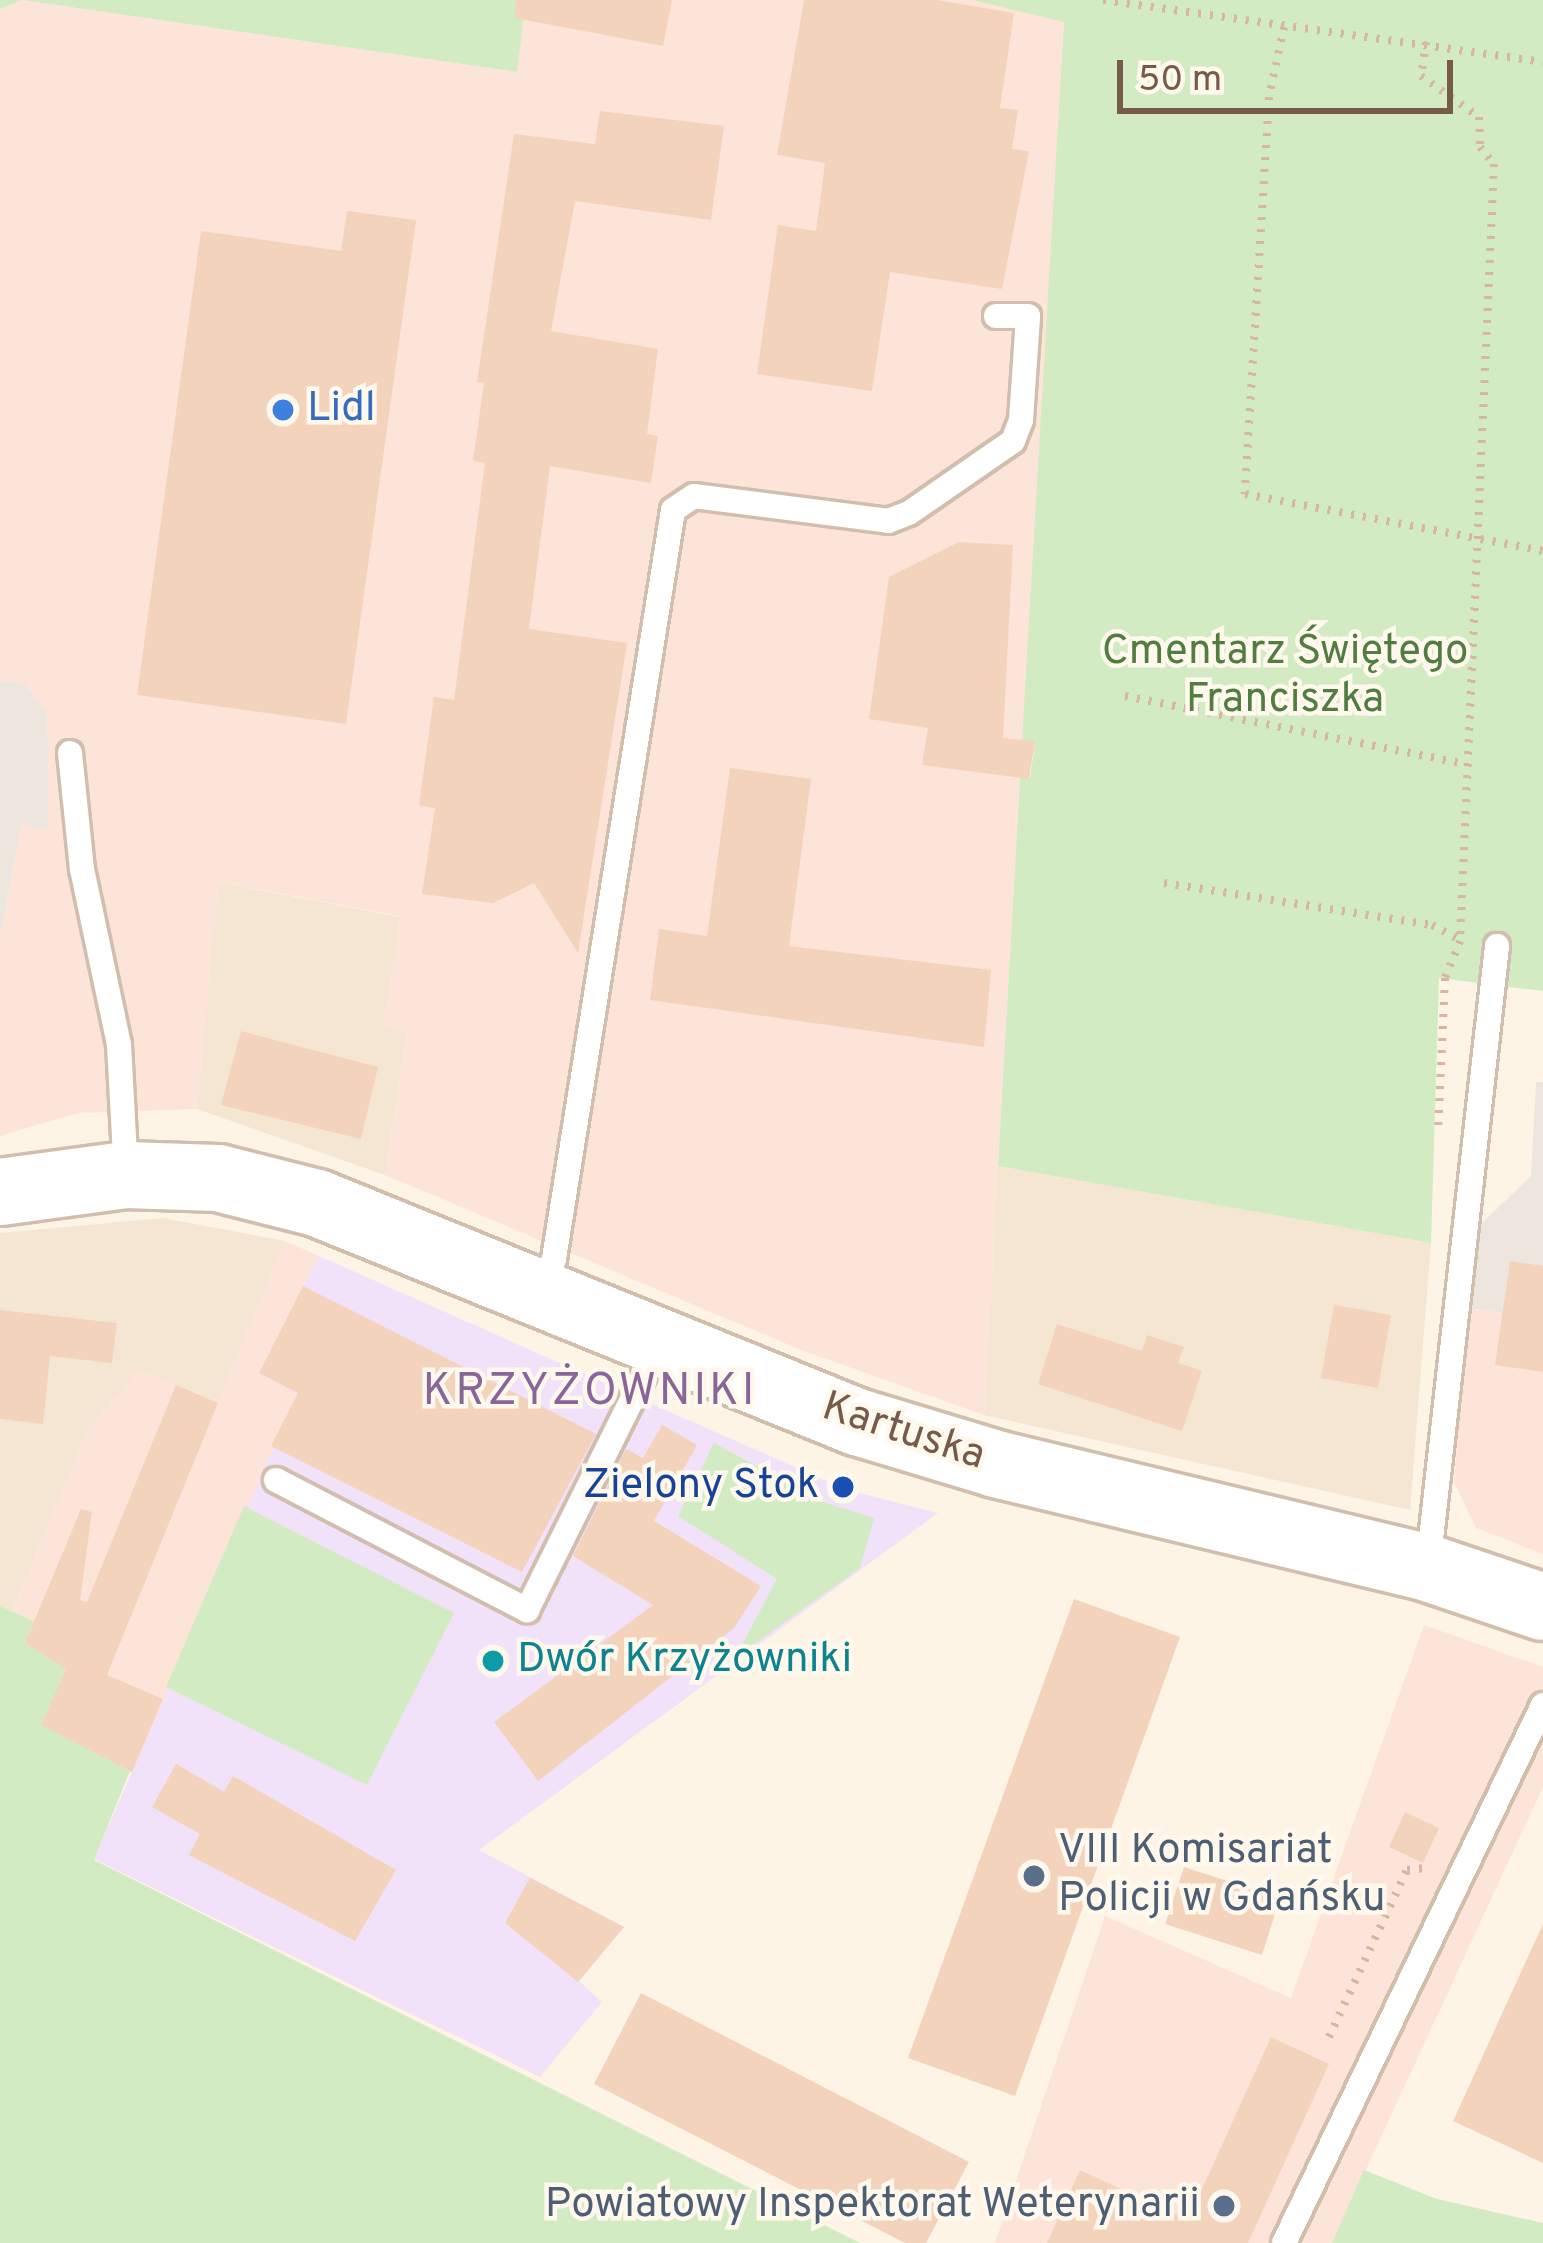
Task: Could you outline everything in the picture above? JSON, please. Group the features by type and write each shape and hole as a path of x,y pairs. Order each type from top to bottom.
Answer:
{"street":[{"name":"Kartuska","path":"0,1192 126,1175 218,1178 316,1203 857,1423 996,1464 1428,1568 1543,1607"}],"lane":[{"path":"539,1291 554,1259 673,510 694,496 888,521 909,513 1012,441 1022,420 1028,316 996,316"},
{"path":"70,753 82,869 118,1045 126,1175"},
{"path":"1428,1568 1497,946"},
{"path":"276,1480 527,1610 660,1343"},
{"path":"1284,2243 1543,1705"}],"path":[{"path":"1103,0 1543,62"},
{"path":"1284,27 1269,97 1245,494 1543,551"},
{"path":"1164,883 1432,926 1460,941 1473,537 1494,164 1480,147 1479,117 1420,76 1426,42"},
{"path":"1125,696 1466,764"}],"shaded area":[{"path":"22,0 516,72 526,0 973,0 1064,21 1035,741 1029,779 1020,779 984,1415 801,1350 385,1175 407,1032 384,1027 399,916 219,882 197,1109 78,1113 0,1136 0,939 21,823 47,828 24,684 0,681 0,9"},
{"path":"0,681 24,683 47,714 48,829 21,824 0,939"},
{"path":"218,882 400,917 384,1026 407,1031 385,1175 197,1109"},
{"path":"1536,1082 1543,1082 1543,1319 1467,1308 1474,1231 1531,1176"},
{"path":"998,1166 1431,1243 1410,1510 984,1415"},
{"path":"163,1218 285,1241 218,1403 139,1370 88,1430 12,1611 0,1606 0,1233"},
{"path":"285,1241 319,1256 259,1373 298,1393 132,1773 41,1725 45,1652 25,1643 34,1621 12,1611 88,1430 139,1369 218,1402"},
{"path":"319,1256 844,1489 938,1513 479,1850 624,1927 579,1981 602,2002 540,2077 94,1859 297,1394 259,1373"},
{"path":"1467,1308 1543,1319 1543,1554 1476,1528 1454,1482"},
{"path":"1424,1625 1543,1667 1543,1787 1332,2243 995,2243 1105,1916 1291,1998"}],"green space":[{"path":"0,0 22,0 0,9"},
{"path":"22,0 526,0 517,72"},
{"name":"Cmentarz Świętego Franciszka","path":"973,0 1543,0 1543,991 1439,978 1431,1243 998,1166 1020,778 1030,778 1035,742 1022,740 1064,22"},
{"path":"714,1443 823,1502 874,1518 860,1568 735,1658 777,1579 678,1516"},
{"path":"244,1506 454,1613 367,1785 166,1687"},
{"path":"0,1606 34,1621 25,1643 66,1669 42,1725 130,1771 94,1860 860,2243 0,2243"},
{"path":"1364,2170 1437,2199 1543,2223 1543,2243 1332,2243"}],"building":[{"path":"516,0 672,0 663,46 515,18"},
{"path":"804,0 937,0 1014,13 1000,108 1018,110 1012,149 1029,151 1002,289 890,272 872,391 757,374 778,225 816,231 825,163 777,155"},
{"path":"600,111 724,126 711,220 575,201 551,331 658,349 647,434 658,436 651,483 550,466 529,629 627,643 578,953 534,883 493,903 422,894 435,808 419,805 434,697 454,700 485,463 473,461 484,383 477,382 514,134 595,144"},
{"name":"Lidl","path":"347,211 416,220 346,724 137,695 201,231 341,251"},
{"path":"959,542 1013,545 1003,738 1035,741 1029,779 922,765 928,728 869,719 889,577"},
{"path":"730,768 811,779 789,946 991,970 984,1047 650,1000 659,929 707,936"},
{"path":"241,1031 378,1067 361,1139 221,1105"},
{"path":"1510,1261 1543,1266 1543,1372 1495,1365"},
{"path":"303,1286 596,1434 522,1572 271,1446 298,1393 259,1373"},
{"path":"1334,1305 1391,1315 1378,1388 1321,1378"},
{"path":"0,1310 117,1323 112,1363 50,1356 43,1424 0,1419"},
{"path":"1057,1324 1142,1351 1147,1335 1184,1347 1178,1363 1202,1371 1182,1431 1038,1384"},
{"path":"176,1385 218,1403 107,1675 163,1699 132,1772 41,1725 66,1669 25,1643 81,1509 92,1512 80,1600 87,1602"},
{"path":"662,1425 697,1445 654,1521 761,1586 734,1628 538,1781 494,1722 653,1605 573,1556 626,1449 643,1458"},
{"name":"VIII Komisariat Policji w Gdańsku","path":"1074,1599 1180,1637 1015,2096 908,2058"},
{"path":"176,1764 224,1792 233,1776 396,1870 355,1941 189,1855 200,1834 152,1807"},
{"path":"1405,1812 1439,1828 1423,1863 1389,1847"},
{"path":"1184,1867 1280,1898 1262,1955 1165,1924"},
{"path":"530,1878 624,1927 578,1982 505,1923"},
{"path":"1543,1924 1543,2163 1453,2121"},
{"path":"641,1993 969,2162 926,2243 905,2243 594,2084"},
{"path":"1271,2037 1329,2064 1248,2243 1047,2243 1080,2170 1188,2220"}],"place":[{"name":"Lidl","path":"283,410"},
{"name":"Zielony Stok","path":"843,1487"},
{"name":"Dwór Krzyżowniki","path":"493,1661"},
{"name":"VIII Komisariat Policji w Gdańsku","path":"1034,1876"},
{"name":"Powiatowy Inspektorat Weterynarii","path":"1224,2206"}],"district":[{"name":"KRZYŻOWNIKI","path":"590,1393"}]}
